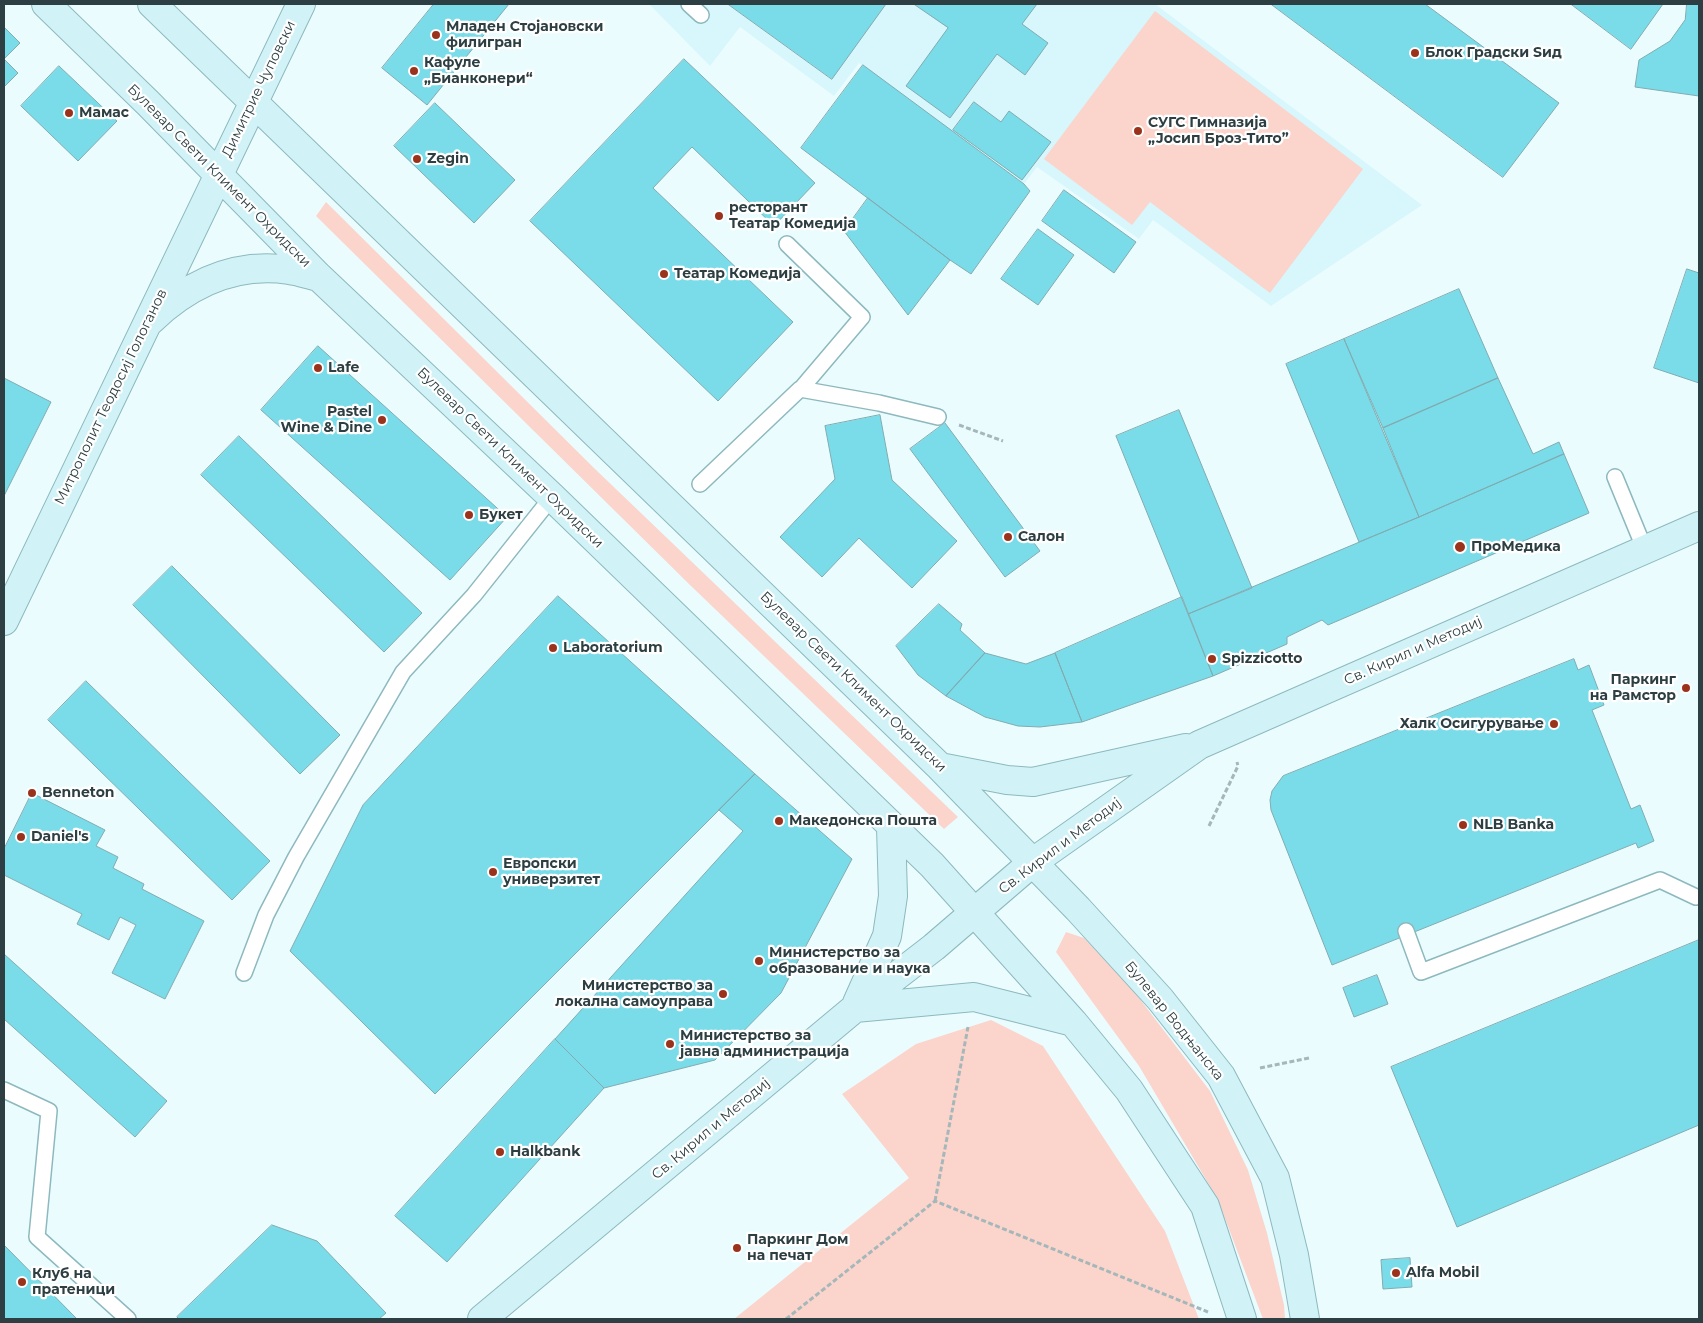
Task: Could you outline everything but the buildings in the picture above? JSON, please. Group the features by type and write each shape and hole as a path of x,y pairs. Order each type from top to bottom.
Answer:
{"street":[{"name":"Булевар Свети Климент Охридски","path":"46,4 319,277 552,498 932,865 975,912"},
{"name":"Булевар Свети Климент Охридски","path":"152,4 940,767 1033,862"},
{"name":"Димитрие Чуповски","path":"218,174 301,4"},
{"name":"Митрополит Теодосиј Гологанов","path":"4,621 218,174"},
{"path":"145,326 169,303 197,285 232,271 258,268 289,270 319,277"},
{"name":"Св. Кирил и Методиј","path":"482,1319 855,1008 934,947 1033,862 1199,745 1699,526"},
{"path":"940,767 1007,780 1033,782 1199,745"},
{"path":"891,827 893,896 887,936 855,1008 974,997 1073,1022"},
{"name":"Булевар Водњанска","path":"1033,862 1085,916 1160,1000 1221,1076 1275,1178 1294,1255 1305,1319"},
{"path":"975,912 1073,1022 1129,1090 1205,1206 1242,1319"}],"lane":[{"path":"689,4 701,15"},
{"path":"700,484 800,390 862,317 786,244"},
{"path":"800,390 879,403 938,417"},
{"path":"1615,476 1645,550"},
{"path":"244,973 266,915 296,857 403,672 474,595 552,498"},
{"path":"1406,931 1421,972 1660,880 1696,897"},
{"path":"4,1090 49,1111 37,1237 128,1319"}],"path":[{"path":"938,417 1003,441"},
{"path":"1208,826 1238,766 1227,733"},
{"path":"786,1319 934,1201 974,997"},
{"path":"1260,1068 1309,1058"},
{"path":"934,1201 1216,1316"}],"shaded area":[{"name":"СУГС Гимназија „Јосип Броз-Тито”","path":"649,4 1155,4 1422,205 1271,306 1153,220 1139,239 1037,167 1024,184 859,63 834,96 740,27 710,66"},
{"path":"1155,11 1363,169 1270,293 1150,202 1132,225 1044,159"},
{"path":"326,202 594,468 958,817 944,829 690,585 316,216"},
{"path":"1066,932 1084,938 1133,990 1210,1091 1248,1170 1267,1233 1284,1305 1285,1319 1263,1319 1218,1200 1139,1066 1056,952"},
{"path":"991,1020 1043,1046 1165,1231 1199,1319 734,1319 909,1178 842,1094 916,1044"}],"place":[{"name":"Младен Стојановски филигран","path":"436,35"},
{"name":"Блок Градски Sид","path":"1415,53"},
{"name":"Кафуле „Бианконери“","path":"414,71"},
{"name":"Мамас","path":"69,113"},
{"name":"СУГС Гимназија „Јосип Броз-Тито”","path":"1138,131"},
{"name":"Zegin","path":"417,159"},
{"name":"ресторант Театар Комедија","path":"719,216"},
{"name":"Театар Комедија","path":"664,274"},
{"name":"Lafe","path":"318,368"},
{"name":"Pastel Wine & Dine","path":"382,420"},
{"name":"Букет","path":"469,515"},
{"name":"Салон","path":"1008,537"},
{"name":"ПроМедика","path":"1460,547"},
{"name":"Laboratorium","path":"553,648"},
{"name":"Spizzicotto","path":"1212,659"},
{"name":"Паркинг на Рамстор","path":"1686,688"},
{"name":"Халк Осигурување","path":"1554,724"},
{"name":"Benneton","path":"32,793"},
{"name":"Македонска Пошта","path":"779,821"},
{"name":"NLB Banka","path":"1463,825"},
{"name":"Daniel's","path":"21,837"},
{"name":"Европски универзитет","path":"493,872"},
{"name":"Министерство за образование и наука","path":"759,961"},
{"name":"Министерство за локална самоуправа","path":"723,994"},
{"name":"Министерство за јавна администрација","path":"670,1044"},
{"name":"Halkbank","path":"500,1152"},
{"name":"Паркинг Дом на печат","path":"737,1248"},
{"name":"Alfa Mobil","path":"1396,1273"},
{"name":"Клуб на пратеници","path":"22,1282"}]}
